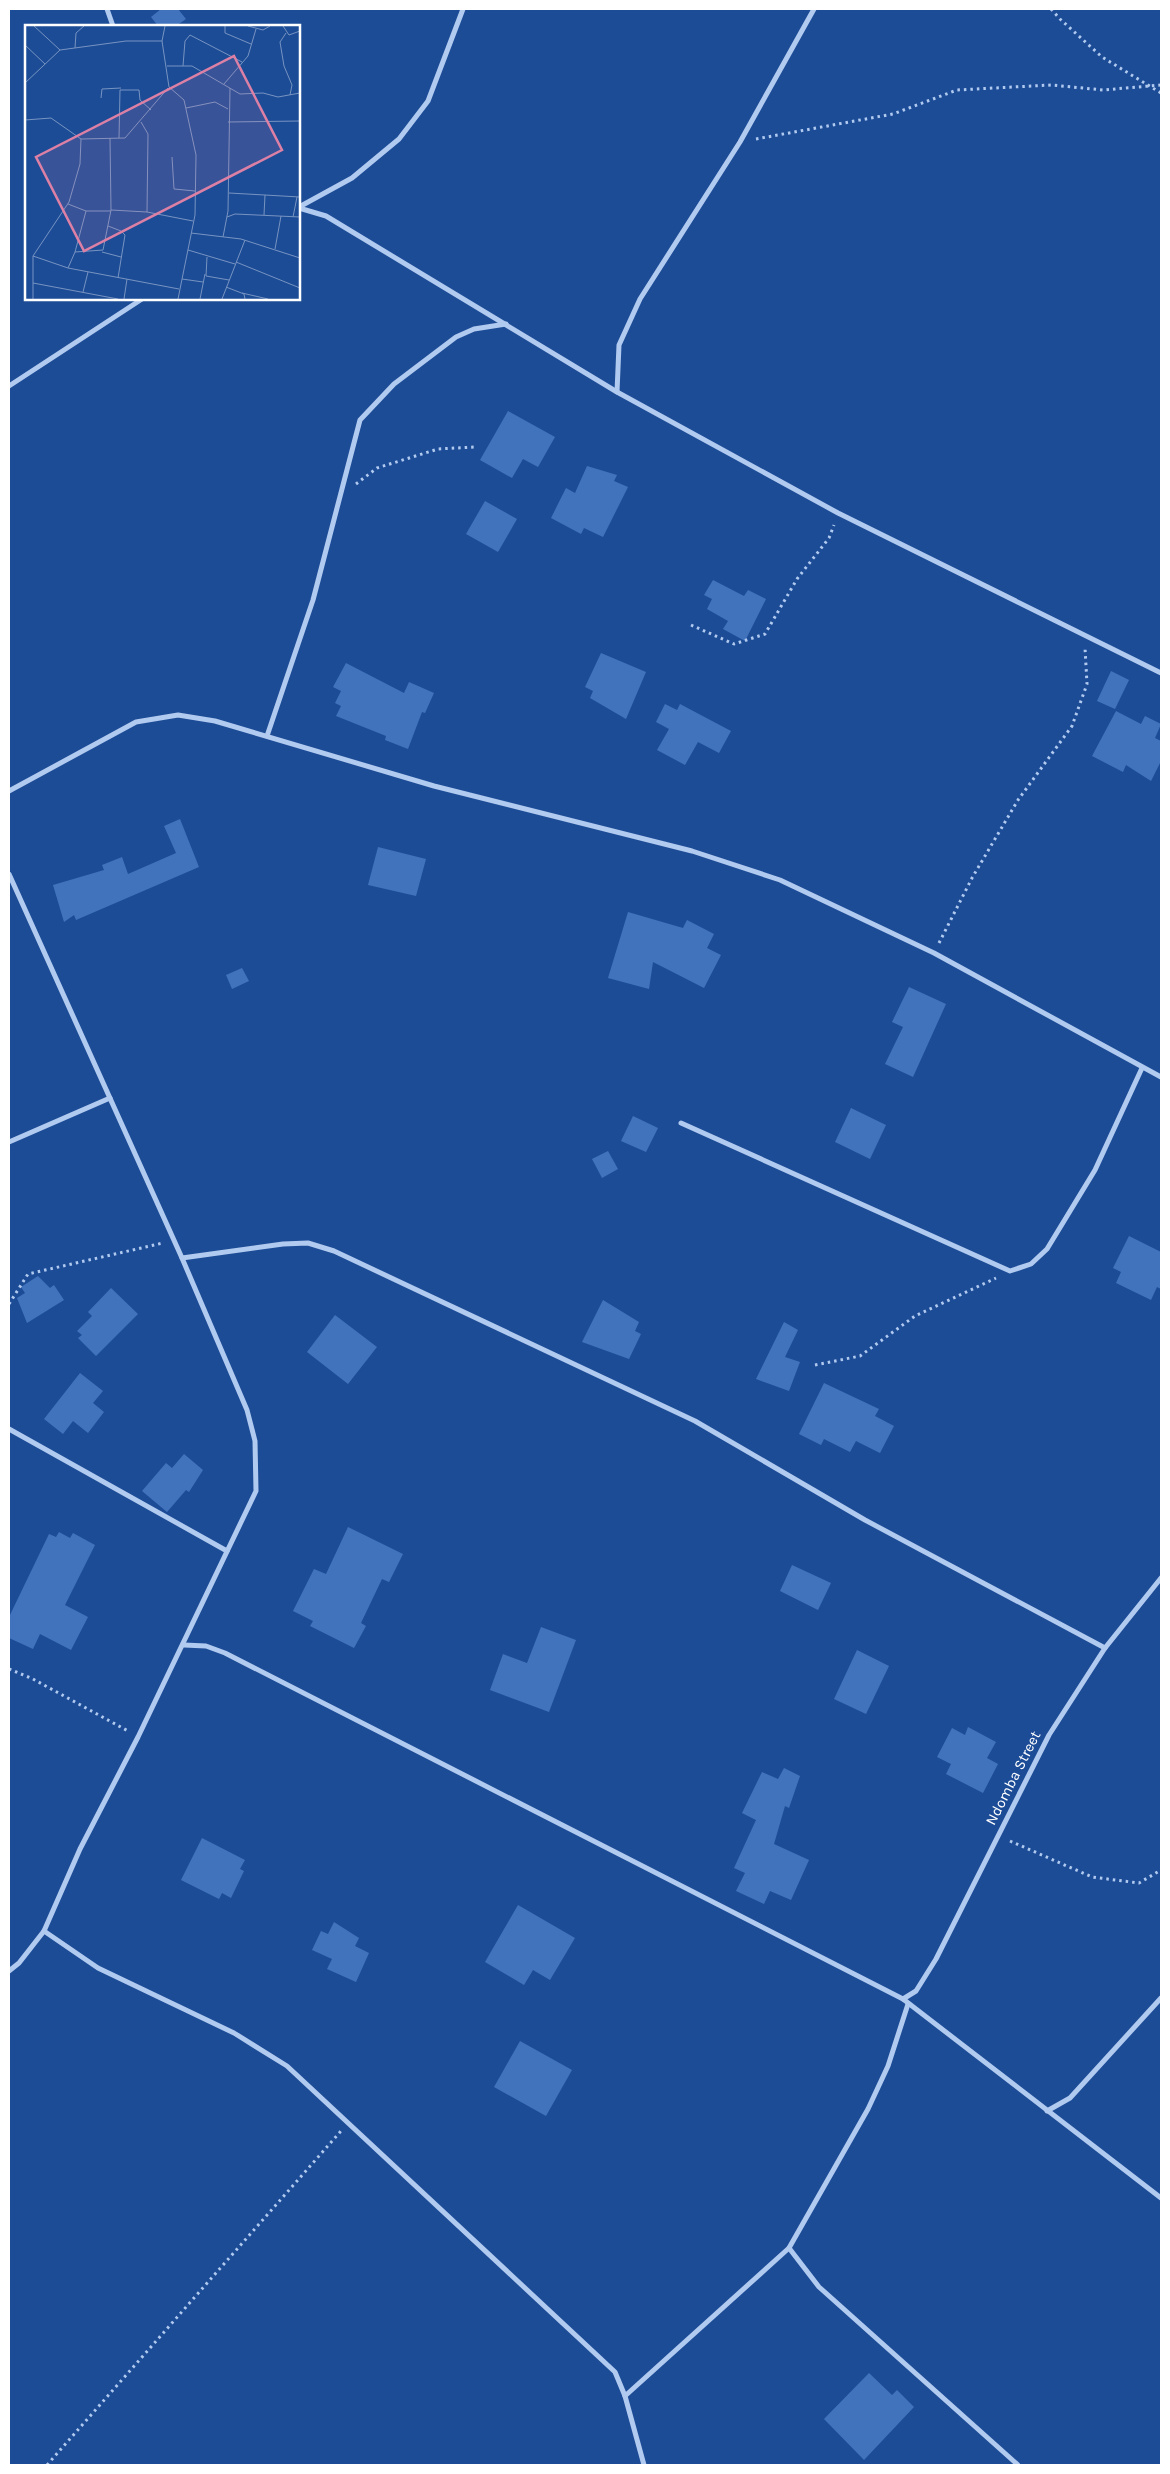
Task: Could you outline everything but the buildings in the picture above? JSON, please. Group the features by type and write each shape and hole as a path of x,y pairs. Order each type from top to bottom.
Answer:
{"street":[{"path":"107,9 113,25"},
{"path":"300,206 352,178 398,139 428,101 464,9"},
{"path":"617,392 619,345 640,299 740,142 814,9"},
{"path":"300,207 326,216 617,392 838,513 1161,673"},
{"path":"9,386 140,300"},
{"path":"266,736 312,600 360,420 394,384 456,337 474,329 506,324"},
{"path":"9,791 136,722 178,715 215,721 434,786 682,849 780,880 934,953 1161,1077"},
{"path":"9,874 182,1258 247,1410 255,1441 256,1491 184,1645 80,1849 44,1931 19,1963 9,1971"},
{"path":"681,1123 1010,1271 1031,1264 1048,1249 1094,1170 1142,1068"},
{"path":"9,1142 110,1098"},
{"path":"182,1258 284,1244 308,1243 334,1251 695,1421 865,1520 1105,1648"},
{"path":"9,1429 227,1551"},
{"name":"Ndomba Street","path":"903,1998 916,1991 936,1959 1048,1735 1105,1648 1161,1578"},
{"path":"184,1645 206,1646 225,1653 903,1998 908,2004 1161,2198"},
{"path":"44,1931 98,1968 234,2033 280,2062 615,2372 625,2396 644,2465"},
{"path":"1047,2111 1070,2098 1161,1998"},
{"path":"625,2396 789,2248 868,2109 888,2066 908,2004"},
{"path":"789,2248 819,2286 1018,2465"}],"path":[{"path":"1051,9 1102,57 1161,93"},
{"path":"740,142 893,114 957,90 1051,85 1103,90 1161,85"},
{"path":"341,494 377,468 438,449 474,447"},
{"path":"691,625 734,644 765,634 797,579 829,538 838,513"},
{"path":"934,953 972,878 1018,800 1072,726 1087,684 1085,635"},
{"path":"9,1304 28,1274 142,1249 173,1240"},
{"path":"815,1365 860,1356 914,1316 1010,1271"},
{"path":"9,1669 33,1679 138,1737"},
{"path":"997,1837 1092,1877 1139,1883 1161,1870"},
{"path":"47,2465 348,2123"}]}
